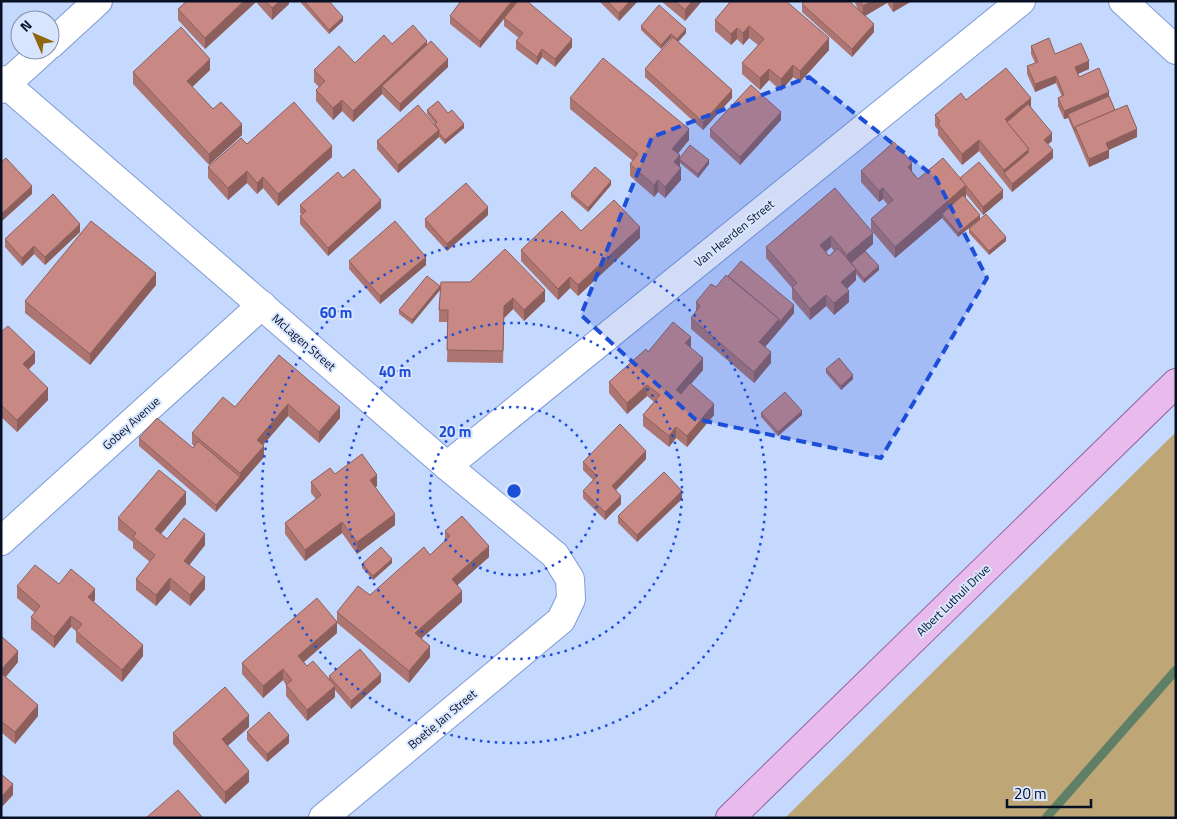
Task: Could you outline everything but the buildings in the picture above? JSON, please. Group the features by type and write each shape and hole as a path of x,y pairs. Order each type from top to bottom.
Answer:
{"main road":[{"name":"Albert Luthuli Drive","path":"730,818 1176,383"}],"street":[{"path":"60,35 98,1"},
{"name":"Van Heerden Street","path":"448,466 1021,1"},
{"path":"1123,1 1176,50"},
{"path":"3,84 32,60"},
{"name":"McLagen Street","path":"3,84 448,466 555,554 570,579 571,599 561,620"},
{"name":"Gobey Avenue","path":"1,541 262,305"},
{"name":"Boetie Jan Street","path":"323,818 561,620"}],"highlighted area":[{"path":"809,77 936,178 987,278 881,458 695,419 581,315 652,137"}],"shaded area":[{"path":"1176,432 1176,818 785,818"}],"waterway":[{"path":"1046,818 1176,670"}]}
